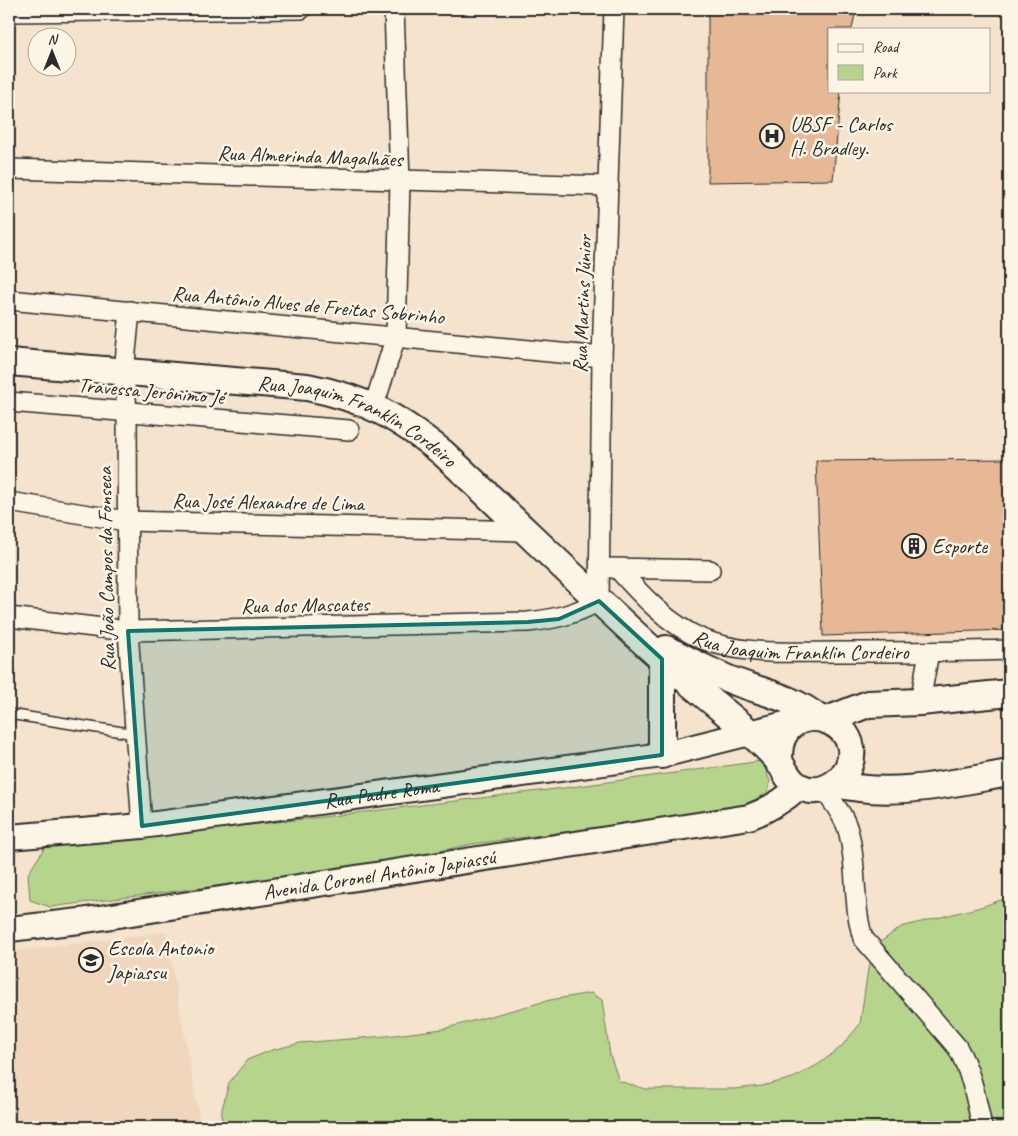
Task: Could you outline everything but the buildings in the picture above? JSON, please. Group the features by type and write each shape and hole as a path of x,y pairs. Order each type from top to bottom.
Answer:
{"main road":[{"name":"Rua Joaquim Franklin Cordeiro","path":"9,362 307,387 341,393 374,406 411,428 443,453 662,659 751,734 780,763"},
{"name":"Rua Joaquim Franklin Cordeiro","path":"634,633 735,682 789,699 805,707 815,719"},
{"path":"662,659 662,755"},
{"path":"1009,693 920,702 868,704 815,719 787,730 779,746 780,763 787,777 820,786 902,789 1009,774"},
{"path":"815,719 839,726 847,736 851,749 850,762 845,774 820,786"}],"street":[{"path":"9,12 302,9"},
{"path":"374,406 396,336 400,181 394,9"},
{"name":"Rua Martins Júnior","path":"600,600 609,568 602,357 614,9"},
{"name":"Rua Almerinda Magalhães","path":"9,169 609,186"},
{"name":"Rua Antônio Alves de Freitas Sobrinho","path":"9,300 602,357"},
{"name":"Rua João Campos da Fonseca","path":"130,311 124,372 127,411 128,631 142,826"},
{"name":"Travessa Jerônimo Jé","path":"9,402 348,430"},
{"name":"Rua José Alexandre de Lima","path":"9,502 126,521 527,531"},
{"path":"609,568 710,570"},
{"name":"Rua Joaquim Franklin Cordeiro","path":"609,568 654,607 677,623 701,638 727,646 770,652 1009,650"},
{"name":"Rua dos Mascates","path":"9,618 128,631 528,622 566,617 580,612 600,600"},
{"path":"920,702 929,652"},
{"name":"Rua Padre Roma","path":"9,838 142,826 662,755 815,719"},
{"path":"820,786 848,829 859,924 863,938 957,1047 967,1064 974,1084 982,1127"},
{"name":"Avenida Coronel Antônio Japiassú","path":"9,929 80,921 749,817 767,810 784,800 820,786"}],"lane":[{"path":"9,714 135,734"}],"highlighted area":[{"path":"599,601 662,659 662,755 142,826 128,631 528,622 559,619"}],"shaded area":[{"path":"166,932 201,1127 9,1127 9,952"}],"green space":[{"path":"762,761 770,781 766,799 741,809 472,844 366,867 50,907 30,900 28,874 45,847 314,818 564,788"},
{"path":"1009,897 1009,1127 221,1127 222,1109 229,1083 247,1060 272,1050 300,1043 443,1029 550,1000 591,993 602,1000 610,1055 619,1081 646,1089 734,1089 762,1086 793,1078 819,1064 841,1047 860,1024 868,969 879,943 901,927 981,907"}],"place":[{"name":"UBSF - Carlos H. Bradley.","path":"772,136"},
{"name":"Esporte","path":"914,546"},
{"name":"Escola Antonio Japiassu","path":"91,960"}]}
